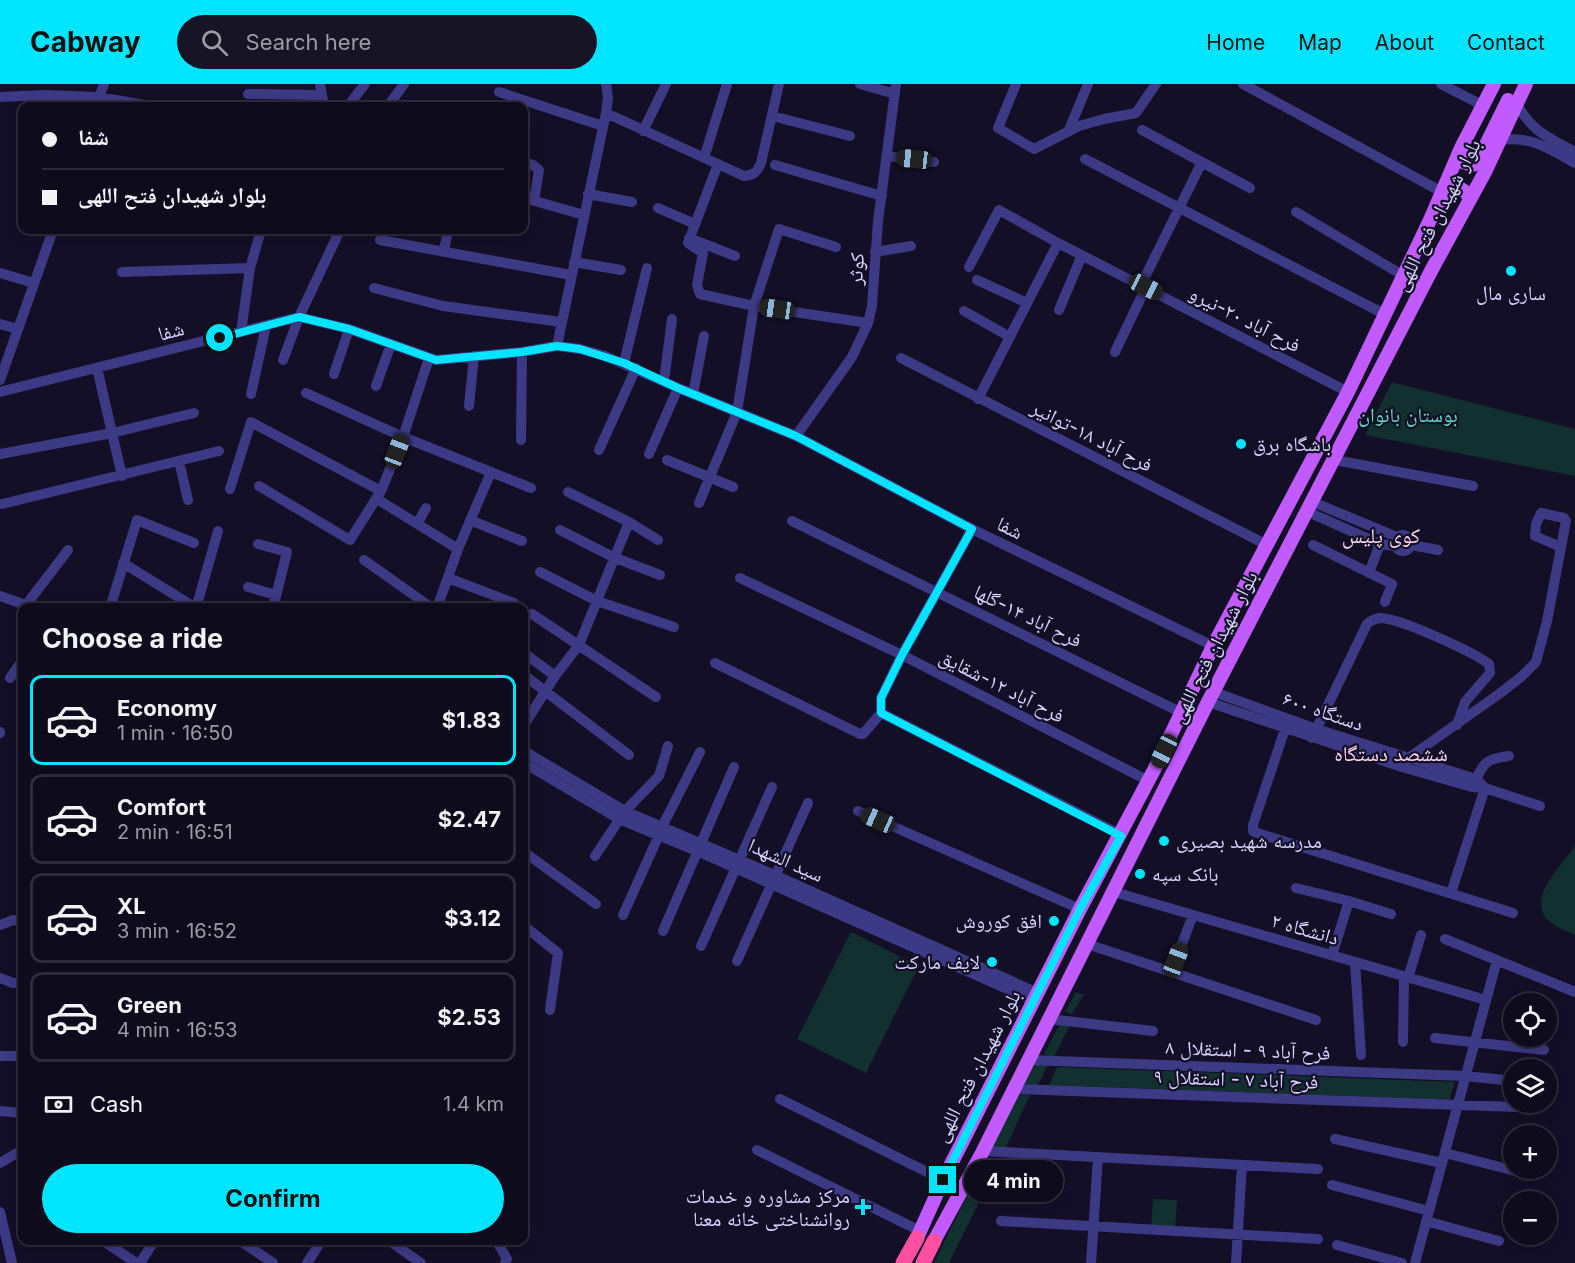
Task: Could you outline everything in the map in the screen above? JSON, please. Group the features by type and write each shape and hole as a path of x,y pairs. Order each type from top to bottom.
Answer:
{"highway":[{"path":"905,1263 918,1234"},
{"path":"923,1263 934,1241"},
{"name":"بلوار شهیدان فتح اللهی","path":"928,1263 934,1241"}],"main road":[{"name":"بلوار شهیدان فتح اللهی","path":"918,1234 1080,909 1149,781 1213,646 1348,392 1386,315 1461,148 1494,84"},
{"path":"1461,148 1463,162 1473,165 1477,163 1516,84"},
{"name":"بلوار شهیدان فتح اللهی","path":"934,1241 1029,1060 1211,697 1470,200 1526,84"},
{"path":"1417,247 1424,239 1448,192 1458,187 1467,193 1470,200"}],"street":[{"path":"0,97 97,102 104,84"},
{"path":"351,102 365,84"},
{"path":"391,102 404,84"},
{"path":"557,346 606,113 608,98 606,84"},
{"path":"643,131 666,84"},
{"path":"704,158 727,84"},
{"path":"606,113 744,176 751,175 757,171 779,84"},
{"path":"860,84 896,89"},
{"path":"1016,84 998,129 1034,149 1079,126 1104,118 1136,113 1156,84"},
{"path":"1068,132 1088,84"},
{"path":"1243,84 1442,192"},
{"path":"1441,84 1482,105"},
{"name":"کوثر","path":"796,436 852,357 868,322 872,306 875,252 896,89"},
{"path":"248,94 320,90"},
{"path":"499,93 527,102"},
{"path":"528,102 603,126"},
{"path":"1517,104 1527,122 1538,132 1575,152"},
{"path":"772,116 850,136"},
{"path":"1142,130 1250,188"},
{"path":"1499,140 1516,138 1536,141 1575,163"},
{"path":"887,156 934,162"},
{"path":"1085,159 1386,315"},
{"path":"1115,352 1143,286 1202,162"},
{"path":"528,163 539,171 529,199 584,215"},
{"path":"718,164 689,238 689,245 703,253 697,285 700,294 754,306 868,322"},
{"path":"775,165 882,196"},
{"path":"588,194 632,202"},
{"path":"658,208 695,224"},
{"name":"فرح آباد ۲۰-نیرو","path":"969,267 999,210 1058,243 1348,392"},
{"path":"1296,212 1404,276"},
{"path":"699,503 737,412 754,306 779,230 836,246"},
{"path":"1,374 52,234"},
{"path":"241,332 250,268 260,234"},
{"path":"283,360 299,317 338,234"},
{"path":"444,251 447,234"},
{"path":"689,238 735,256"},
{"path":"380,240 571,275"},
{"path":"978,399 1058,243"},
{"path":"875,252 911,246"},
{"path":"1059,310 1082,255"},
{"path":"574,262 621,270"},
{"path":"122,272 250,268"},
{"path":"624,363 647,268"},
{"path":"0,273 34,283"},
{"path":"977,280 1027,303"},
{"path":"374,288 443,306 561,322"},
{"path":"964,311 1010,337"},
{"name":"شفا","path":"0,392 299,317 349,329 436,360 522,352 557,346 580,349 624,363 678,388 796,436 972,529 1213,646"},
{"path":"664,381 672,319"},
{"path":"0,324 18,329"},
{"path":"250,394 266,326"},
{"path":"334,374 349,329"},
{"path":"693,394 704,336"},
{"path":"376,386 391,344"},
{"path":"521,440 522,352"},
{"path":"469,406 474,356"},
{"path":"259,486 350,540 379,495 403,437 429,358"},
{"name":"فرح آباد ۱۸-توانیر","path":"901,358 1267,545"},
{"path":"97,368 122,476"},
{"path":"599,450 636,369"},
{"path":"648,454 678,388"},
{"path":"306,393 403,437 531,488"},
{"path":"0,454 112,433 194,413"},
{"path":"230,489 251,422 379,495 417,524 458,549"},
{"path":"2,504 219,451"},
{"path":"667,460 733,486"},
{"path":"1335,460 1473,486"},
{"path":"179,461 189,500"},
{"path":"439,603 458,549 491,472"},
{"path":"568,492 629,522 658,540"},
{"path":"1311,507 1396,541"},
{"path":"1311,507 1380,544 1396,541 1405,535 1412,545 1438,550"},
{"path":"417,524 426,508"},
{"path":"111,603 137,520 194,543"},
{"path":"470,520 522,541"},
{"name":"فرح آباد ۱۴-گلها","path":"792,521 1182,713"},
{"path":"528,719 555,676 579,645 629,522"},
{"path":"715,663 863,734 881,713 881,698 902,655 972,529"},
{"path":"560,530 613,558 660,575"},
{"path":"197,603 218,531"},
{"path":"258,544 287,552 274,603"},
{"path":"1369,573 1380,544"},
{"path":"1313,545 1392,584 1385,602"},
{"path":"1405,763 1521,677 1536,662 1561,547"},
{"path":"32,603 68,550"},
{"path":"364,560 425,603"},
{"path":"123,563 188,603"},
{"path":"540,572 597,601 674,627"},
{"path":"448,578 514,603"},
{"name":"فرح آباد ۱۲-شقایق","path":"740,578 902,655 1149,781"},
{"path":"248,587 276,595"},
{"path":"0,596 21,603"},
{"path":"532,614 656,697"},
{"path":"1314,733 1367,624 1372,620 1383,618 1478,655 1489,664 1490,673 1462,706 1457,725"},
{"path":"528,656 555,676"},
{"path":"10,678 18,667"},
{"path":"528,678 629,755"},
{"name":"۶۰۰ دستگاه","path":"1211,697 1285,729 1314,733"},
{"name":"۶۰۰ دستگاه","path":"1211,697 1540,806"},
{"path":"881,713 1121,836"},
{"path":"1285,729 1253,831 1513,914"},
{"path":"595,856 622,815 659,776 668,746"},
{"path":"623,915 700,752"},
{"path":"1474,783 1486,761 1491,758 1509,756"},
{"name":"سید الشهدا","path":"528,762 622,815 699,846 1036,997"},
{"path":"663,931 735,767"},
{"path":"701,946 772,787"},
{"path":"1451,893 1485,788"},
{"path":"737,961 808,803"},
{"path":"858,812 1080,909"},
{"path":"528,855 596,904"},
{"path":"1296,888 1391,914"},
{"name":"دانشگاه ۲","path":"1114,892 1486,1000"},
{"path":"1332,955 1349,901"},
{"path":"1176,960 1193,915"},
{"path":"0,925 18,921"},
{"path":"528,929 558,953 550,1011"},
{"path":"1403,1042 1406,977 1421,935"},
{"path":"1445,939 1575,992"},
{"path":"1087,944 1316,1020"},
{"path":"1415,1263 1497,960"},
{"path":"1355,962 1361,1055"},
{"path":"0,978 18,983"},
{"path":"1050,1018 1153,1031"},
{"path":"1435,1038 1544,1050"},
{"path":"0,1056 18,1056"},
{"name":"فرح آباد ۹ - استقلال ۸","path":"1029,1060 1465,1076 1503,1080"},
{"name":"فرح آباد ۷ - استقلال ۹","path":"1014,1089 1503,1107"},
{"path":"780,1099 943,1180"},
{"path":"0,1111 18,1113"},
{"path":"1335,1139 1503,1169"},
{"path":"757,1150 918,1234"},
{"path":"982,1151 1318,1169"},
{"path":"0,1163 18,1152"},
{"path":"1091,1263 1098,1157"},
{"path":"1236,1263 1242,1165"},
{"path":"1332,1185 1499,1241"},
{"path":"0,1212 12,1263"},
{"path":"1001,1221 1318,1239"},
{"path":"110,1245 138,1263 151,1245"},
{"path":"246,1245 273,1263"},
{"path":"307,1263 319,1245"},
{"path":"395,1245 421,1263"},
{"path":"499,1245 507,1259 505,1263"},
{"path":"1337,1245 1402,1263"}],"green space":[{"name":"بوستان بانوان","path":"1392,382 1575,429 1575,476 1365,435"},
{"path":"1575,846 1575,935 1550,922 1543,913 1541,903 1548,883"},
{"path":"851,932 919,966 866,1073 797,1039"},
{"path":"1076,992 1084,995 1072,1014 1065,1012"},
{"path":"1060,1023 1070,1025 1054,1057 1044,1054"},
{"path":"1035,1064 1048,1065 1037,1087 1024,1084"},
{"path":"1057,1067 1455,1082 1449,1100 1049,1085"},
{"path":"1017,1095 1030,1095 1006,1147 992,1147"},
{"path":"985,1158 1000,1160 949,1263 934,1263"},
{"path":"1153,1199 1177,1200 1175,1229 1151,1228"}],"place":[{"name":"ساری مال","path":"1511,271"},
{"name":"باشگاه برق","path":"1241,444"},
{"name":"مدرسه شهید بصیری","path":"1164,841"},
{"name":"بانک سپه","path":"1140,874"},
{"name":"افق کوروش","path":"1054,921"},
{"name":"لایف مارکت","path":"992,962"},
{"name":"مرکز مشاوره و خدمات روانشناختی خانه معنا","path":"863,1207"}],"district":[{"name":"کوی پلیس","path":"1381,536"},
{"name":"ششصد دستگاه","path":"1391,754"}],"route":[{"path":"220,338 299,317 349,329 436,360 522,352 557,346 580,349 624,363 678,388 796,436 972,529 902,655 881,698 881,713 1121,836 1080,909 943,1180"}]}
